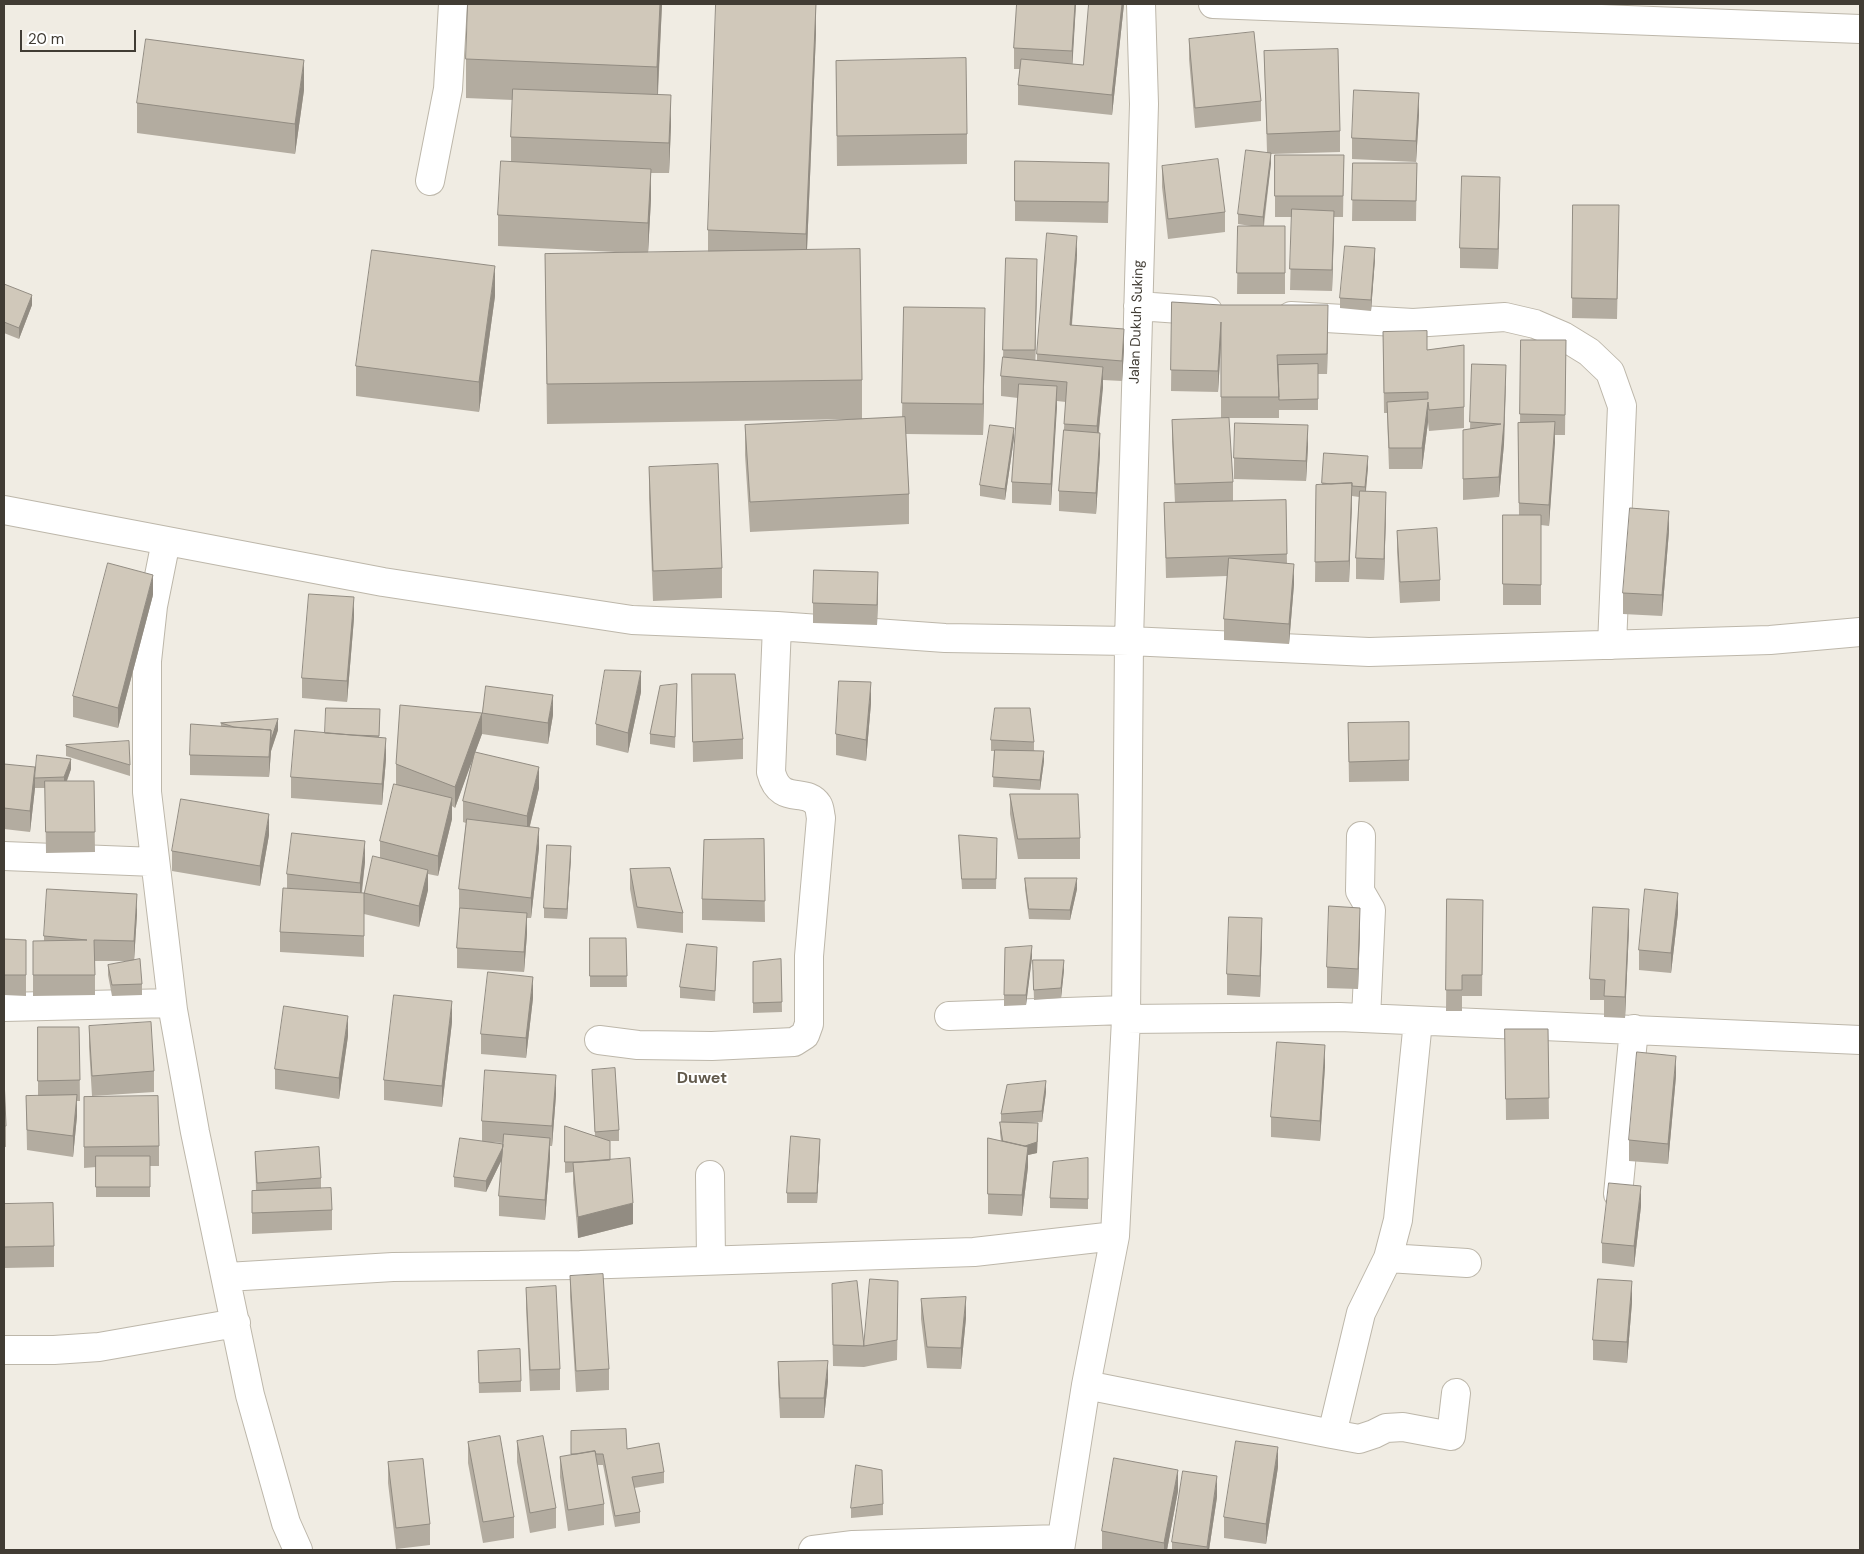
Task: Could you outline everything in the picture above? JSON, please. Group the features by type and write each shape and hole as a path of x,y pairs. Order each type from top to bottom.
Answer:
{"street":[{"path":"430,181 448,89 453,4"},
{"name":"Jalan Dukuh Suking","path":"1060,1545 1086,1385 1115,1236 1125,1014 1129,641 1144,104 1141,4"},
{"path":"1213,4 1547,10 1860,29"},
{"path":"1138,306 1236,312"},
{"path":"1265,314 1413,323 1505,317 1535,324 1563,336 1589,352 1610,372 1622,406 1612,646"},
{"path":"4,510 383,582 632,620 777,626 945,638 1129,641 1368,652 1770,640 1860,632"},
{"path":"166,541 153,606 146,661 146,792 172,1003 195,1132 227,1277 250,1395 286,1523 298,1550"},
{"path":"599,1040 638,1045 712,1046 794,1042 805,1034 808,1029 810,1011 810,956 821,818 818,806 811,799 782,791 774,783 771,772 777,626"},
{"path":"1361,836 1360,891 1371,910 1366,1018"},
{"path":"4,856 155,862"},
{"path":"4,1006 172,1003"},
{"path":"948,1016 1125,1014 1340,1017 1860,1040"},
{"path":"1332,1434 1360,1312 1388,1258 1398,1220 1418,1021"},
{"path":"1618,1194 1634,1029"},
{"path":"710,1175 711,1260"},
{"path":"227,1277 393,1267 580,1265 974,1252 1115,1236"},
{"path":"1388,1258 1468,1263"},
{"path":"4,1350 54,1350 98,1347 236,1323"},
{"path":"1086,1385 1359,1439 1386,1428 1403,1427 1451,1436 1456,1392"},
{"path":"814,1550 854,1545 1060,1545"}],"building":[{"path":"468,4 660,4 657,67 466,59"},
{"path":"716,4 816,4 806,234 708,230"},
{"path":"1017,4 1075,4 1072,51 1014,48"},
{"path":"1089,4 1122,4 1112,95 1018,85 1021,59 1083,65"},
{"path":"1254,32 1261,101 1195,108 1189,39"},
{"path":"146,39 304,60 295,124 137,103"},
{"path":"1338,49 1340,131 1267,134 1264,51"},
{"path":"966,58 967,134 837,136 836,61"},
{"path":"513,89 671,95 669,143 511,137"},
{"path":"1354,90 1419,93 1416,141 1352,138"},
{"path":"1246,150 1271,153 1263,217 1238,214"},
{"path":"1275,155 1344,155 1343,196 1275,196"},
{"path":"1218,159 1225,212 1168,219 1162,166"},
{"path":"501,161 651,169 648,223 498,215"},
{"path":"1015,161 1109,163 1108,202 1015,201"},
{"path":"1353,163 1417,163 1416,201 1352,200"},
{"path":"1462,176 1500,177 1498,249 1460,248"},
{"path":"1573,205 1619,205 1617,299 1572,298"},
{"path":"1292,209 1334,211 1332,270 1290,269"},
{"path":"1238,226 1285,226 1285,273 1237,273"},
{"path":"1047,233 1077,236 1070,325 1124,329 1122,361 1037,354"},
{"path":"1345,246 1375,248 1371,300 1340,298"},
{"path":"860,249 862,380 547,384 545,254"},
{"path":"372,250 495,266 479,382 356,366"},
{"path":"1006,258 1037,259 1035,350 1003,350"},
{"path":"4,284 32,295 19,328 4,322"},
{"path":"1172,302 1221,305 1328,305 1327,354 1277,355 1279,397 1221,397 1221,322 1218,371 1171,370"},
{"path":"904,307 985,308 983,404 902,403"},
{"path":"1427,331 1427,350 1464,345 1464,407 1429,410 1428,402 1422,448 1389,448 1387,402 1428,399 1428,392 1384,393 1383,332"},
{"path":"1521,340 1566,340 1565,415 1520,414"},
{"path":"1003,357 1103,367 1097,426 1064,424 1067,382 1001,376"},
{"path":"1318,364 1318,399 1279,400 1278,365"},
{"path":"1472,364 1506,365 1504,423 1499,477 1463,479 1463,430 1501,424 1470,422"},
{"path":"1019,384 1057,386 1051,484 1012,482"},
{"path":"905,417 909,494 750,502 745,425"},
{"path":"1229,418 1233,482 1175,484 1172,420"},
{"path":"1555,422 1549,505 1519,503 1518,423"},
{"path":"1235,423 1308,425 1306,461 1234,458"},
{"path":"990,425 1014,428 1005,489 980,485"},
{"path":"1064,430 1100,433 1096,493 1059,491"},
{"path":"1324,453 1368,456 1365,487 1352,486 1352,483 1322,483"},
{"path":"718,464 722,568 653,571 649,467"},
{"path":"1352,483 1349,561 1315,562 1316,485"},
{"path":"1360,491 1386,492 1384,559 1356,558"},
{"path":"1286,500 1287,554 1166,558 1164,503"},
{"path":"1630,508 1669,511 1662,595 1623,593"},
{"path":"1503,515 1541,515 1541,585 1503,584"},
{"path":"1437,528 1440,580 1400,582 1397,531"},
{"path":"1229,558 1294,564 1289,624 1224,619"},
{"path":"108,563 153,575 118,708 73,696"},
{"path":"814,570 878,572 877,605 813,603"},
{"path":"309,594 354,597 347,681 302,678"},
{"path":"605,670 641,671 628,733 596,724"},
{"path":"692,674 735,674 743,739 693,742"},
{"path":"839,681 871,682 866,740 836,734"},
{"path":"677,684 675,737 650,734 660,686"},
{"path":"486,686 553,695 548,723 482,713"},
{"path":"400,705 482,713 455,787 396,764"},
{"path":"326,708 380,709 379,736 325,733"},
{"path":"995,708 1030,708 1034,742 991,740"},
{"path":"278,719 271,740 271,730 234,727 221,723"},
{"path":"1409,722 1409,760 1349,762 1348,723"},
{"path":"191,724 271,730 269,757 190,755"},
{"path":"295,730 386,738 382,784 291,777"},
{"path":"129,741 130,765 66,746 66,745"},
{"path":"995,750 1044,751 1040,780 993,777"},
{"path":"475,752 539,767 527,816 463,801"},
{"path":"37,755 71,759 64,777 35,778"},
{"path":"4,764 35,767 30,811 4,808"},
{"path":"45,781 94,781 95,832 46,832"},
{"path":"394,784 452,798 438,856 380,841"},
{"path":"1010,794 1078,794 1080,838 1018,839"},
{"path":"181,799 269,814 260,866 172,851"},
{"path":"467,819 539,828 531,898 459,889"},
{"path":"292,833 365,841 360,883 287,874"},
{"path":"959,835 997,838 996,879 962,879"},
{"path":"764,839 765,901 702,899 704,840"},
{"path":"547,845 571,846 567,909 544,908"},
{"path":"373,856 428,870 419,906 364,893"},
{"path":"670,868 683,913 637,907 630,869"},
{"path":"1025,878 1077,878 1070,910 1029,909"},
{"path":"283,888 364,893 364,936 280,932"},
{"path":"47,889 137,894 134,941 94,940 95,975 33,975 33,941 87,940 44,936"},
{"path":"1645,889 1678,893 1671,953 1639,950"},
{"path":"1447,899 1483,900 1482,975 1462,975 1462,990 1446,990"},
{"path":"1329,906 1360,908 1358,969 1327,967"},
{"path":"1593,907 1629,909 1625,997 1604,996 1605,980 1590,979"},
{"path":"460,908 527,913 524,952 457,948"},
{"path":"1229,917 1262,918 1260,976 1227,974"},
{"path":"590,938 626,938 627,976 590,976"},
{"path":"4,939 26,940 26,975 4,975"},
{"path":"687,944 717,947 715,991 680,987"},
{"path":"1032,946 1026,995 1004,995 1005,948"},
{"path":"140,959 142,984 112,985 108,965"},
{"path":"781,959 782,1002 753,1003 753,962"},
{"path":"1033,960 1064,960 1061,988 1034,990"},
{"path":"488,972 533,977 526,1038 481,1034"},
{"path":"394,995 452,1001 442,1086 384,1080"},
{"path":"284,1006 348,1016 339,1078 275,1069"},
{"path":"151,1022 154,1071 92,1076 89,1026"},
{"path":"38,1027 79,1027 80,1080 38,1081"},
{"path":"1505,1029 1548,1029 1549,1098 1506,1099"},
{"path":"1277,1042 1325,1045 1320,1121 1271,1117"},
{"path":"1637,1052 1676,1056 1668,1144 1629,1140"},
{"path":"615,1068 619,1130 595,1132 592,1070"},
{"path":"485,1070 556,1075 552,1126 482,1121"},
{"path":"4,1077 6,1126 4,1126"},
{"path":"1046,1081 1042,1111 1001,1114 1007,1085"},
{"path":"77,1095 73,1136 27,1130 26,1096"},
{"path":"158,1096 159,1146 84,1147 84,1097"},
{"path":"1000,1122 1038,1123 1037,1142 1025,1146 1003,1141"},
{"path":"565,1126 610,1141 610,1160 565,1162"},
{"path":"504,1134 550,1138 545,1200 499,1196"},
{"path":"791,1136 820,1139 817,1193 787,1193"},
{"path":"460,1138 503,1144 486,1181 454,1177"},
{"path":"988,1138 1028,1147 1022,1195 988,1194"},
{"path":"319,1147 321,1178 257,1183 255,1152"},
{"path":"96,1156 150,1156 150,1187 96,1187"},
{"path":"630,1158 633,1203 578,1217 573,1163"},
{"path":"1088,1158 1088,1199 1050,1198 1053,1162"},
{"path":"1609,1183 1641,1186 1634,1246 1602,1243"},
{"path":"331,1188 332,1210 252,1213 252,1191"},
{"path":"53,1203 54,1246 4,1247 4,1204"},
{"path":"603,1274 609,1369 576,1371 570,1276"},
{"path":"870,1279 898,1281 897,1340 864,1346"},
{"path":"1598,1279 1632,1281 1627,1342 1593,1340"},
{"path":"857,1281 864,1346 833,1345 832,1284"},
{"path":"556,1286 560,1369 530,1370 526,1288"},
{"path":"966,1297 961,1348 927,1347 921,1299"},
{"path":"520,1349 521,1381 479,1383 478,1351"},
{"path":"828,1361 824,1398 780,1398 778,1362"},
{"path":"626,1429 627,1449 659,1443 664,1472 632,1477 640,1512 615,1516 603,1454 596,1454 595,1451 571,1454 571,1431"},
{"path":"500,1436 514,1517 483,1522 468,1442"},
{"path":"543,1436 556,1508 530,1513 517,1441"},
{"path":"1236,1441 1278,1447 1266,1524 1224,1517"},
{"path":"595,1451 604,1504 568,1510 560,1457"},
{"path":"1114,1458 1178,1470 1164,1543 1102,1531"},
{"path":"423,1459 430,1524 396,1528 388,1462"},
{"path":"856,1465 882,1470 883,1504 851,1508"},
{"path":"1183,1471 1217,1476 1207,1547 1172,1542"}],"district":[{"name":"Duwet","path":"702,1079"}]}
